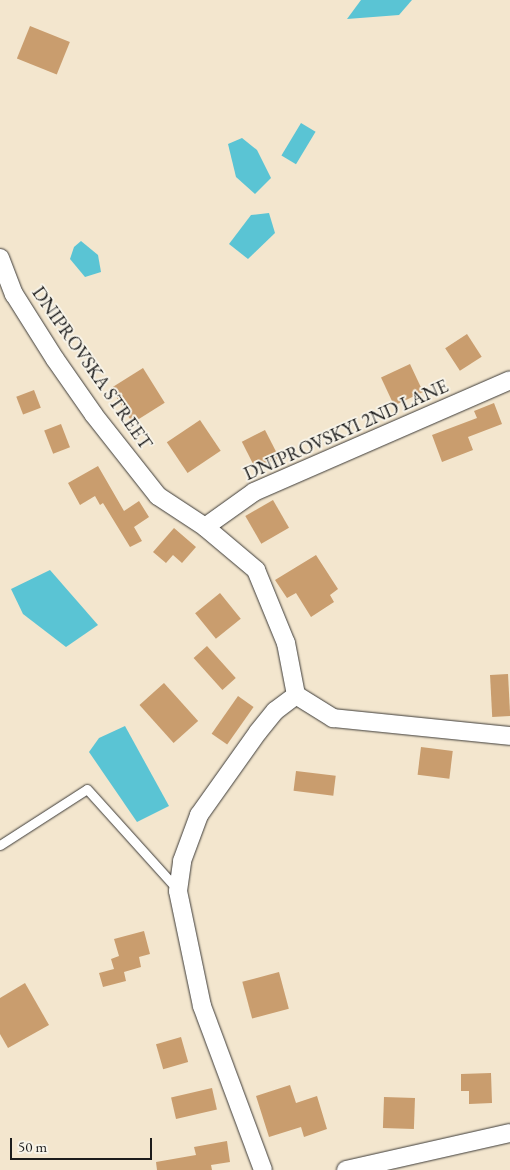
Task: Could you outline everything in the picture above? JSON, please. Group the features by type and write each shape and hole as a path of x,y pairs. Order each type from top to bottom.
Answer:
{"street":[{"name":"DNIPROVSKA STREET","path":"0,258 14,294 94,415 158,496 205,527 256,570 286,643 296,695"},
{"name":"DNIPROVSKYI 2ND LANE","path":"205,527 254,492 510,380"},
{"path":"263,1170 202,1006 178,891 182,861 199,815 258,732 275,711 296,695 333,718 510,736"},
{"path":"346,1170 510,1134"}],"lane":[{"path":"0,845 87,789 178,891"}],"water":[{"path":"361,0 412,0 399,15 347,19"},
{"path":"301,123 316,132 296,164 281,156"},
{"path":"242,138 257,150 271,178 255,194 236,177 228,144"},
{"path":"269,213 275,233 248,259 229,244 251,215"},
{"path":"81,241 98,255 101,272 85,277 70,259 74,247"},
{"path":"50,570 98,625 66,647 23,614 11,589"},
{"path":"125,726 169,806 137,822 89,752 99,738"}],"building":[{"path":"30,26 70,42 57,75 17,58"},
{"path":"467,334 482,357 460,371 445,348"},
{"path":"410,364 423,392 394,406 381,378"},
{"path":"143,368 165,403 133,423 111,388"},
{"path":"34,390 41,408 23,415 16,397"},
{"path":"494,403 502,424 468,437 473,450 442,462 432,435 477,418 474,411"},
{"path":"200,420 221,451 188,473 167,442"},
{"path":"61,424 70,447 53,454 44,430"},
{"path":"265,430 279,458 256,469 242,442"},
{"path":"98,466 124,511 139,501 149,517 134,527 142,541 130,547 103,503 100,505 95,496 80,505 68,483"},
{"path":"273,500 289,528 261,544 245,516"},
{"path":"174,528 196,547 182,563 173,555 166,563 153,552"},
{"path":"316,555 338,589 330,595 334,602 311,617 296,593 287,598 275,580"},
{"path":"220,593 241,619 216,639 195,613"},
{"path":"207,646 236,678 222,690 194,658"},
{"path":"508,674 510,716 492,717 490,675"},
{"path":"164,683 198,721 174,743 139,705"},
{"path":"238,696 254,707 227,745 212,734"},
{"path":"421,747 453,751 449,779 418,775"},
{"path":"296,771 336,776 333,796 294,791"},
{"path":"144,931 150,954 139,957 141,967 124,972 126,981 103,987 99,973 114,969 111,959 119,956 114,939"},
{"path":"279,972 289,1009 252,1019 242,982"},
{"path":"25,983 49,1025 8,1048 0,1034 0,998"},
{"path":"181,1037 188,1062 163,1069 156,1044"},
{"path":"491,1073 492,1103 469,1104 469,1091 461,1091 461,1074"},
{"path":"290,1085 296,1103 317,1096 327,1129 304,1137 301,1127 269,1137 256,1096"},
{"path":"212,1088 217,1109 176,1119 171,1097"},
{"path":"384,1097 415,1098 414,1129 383,1128"},
{"path":"227,1141 230,1162 211,1165 212,1170 157,1170 156,1162 196,1155 194,1147"}]}
